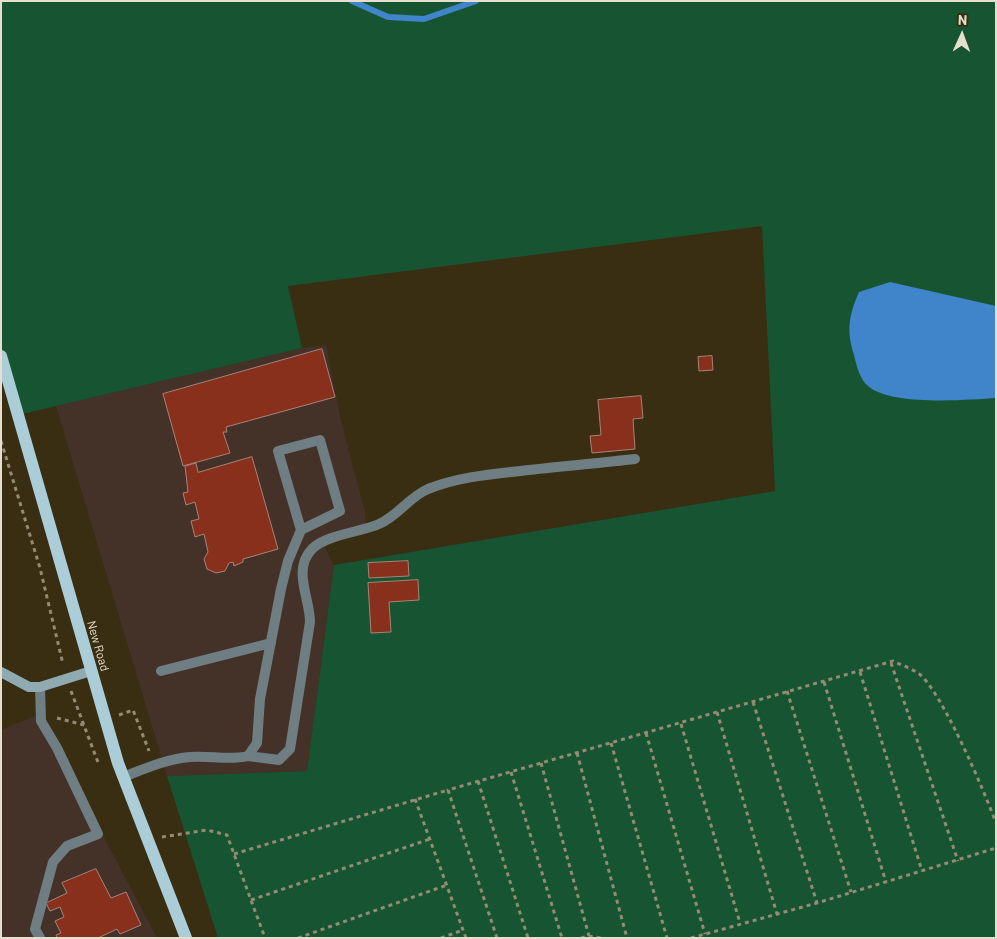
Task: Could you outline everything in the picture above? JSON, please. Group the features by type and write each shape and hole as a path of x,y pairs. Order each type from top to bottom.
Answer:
{"main road":[{"name":"New Road","path":"1,356 123,777 186,938"},
{"path":"1,672 29,687 40,687 91,671"}],"lane":[{"path":"248,756 258,743 260,699 271,643 288,560 300,530 278,451 320,440 340,511 300,530"},
{"path":"123,777 154,766 190,757 234,760 248,756 279,760 290,749 310,622 310,607 302,581 304,566 312,549 322,542 378,525 391,518 414,498 446,482 476,476 635,459"},
{"path":"161,671 271,643"},
{"path":"40,687 41,721 57,748 98,834 67,846 53,862 35,929 40,938"}],"path":[{"path":"1,441 40,568 60,652"},
{"path":"234,854 893,661 919,674 936,696 984,791 996,823"},
{"path":"891,662 958,861"},
{"path":"860,672 922,871"},
{"path":"824,682 886,882"},
{"path":"787,691 851,892"},
{"path":"76,702 84,725"},
{"path":"753,702 817,903"},
{"path":"126,712 133,710 154,766"},
{"path":"717,712 777,914"},
{"path":"42,714 84,725 92,723"},
{"path":"681,724 740,923"},
{"path":"646,733 705,934"},
{"path":"611,743 667,938"},
{"path":"577,753 627,938"},
{"path":"541,763 589,936"},
{"path":"511,772 562,938"},
{"path":"478,781 528,938"},
{"path":"448,790 497,938"},
{"path":"415,800 466,938"},
{"path":"147,839 206,830 227,835 265,938"},
{"path":"251,900 430,839"},
{"path":"691,938 817,903 996,848"},
{"path":"298,938 447,885"},
{"path":"441,938 463,930"},
{"path":"581,938 589,936 601,938"}],"shaded area":[{"path":"326,345 341,421 365,512 366,527 322,542 334,565 307,771 167,776 56,406 302,348"},
{"path":"42,713 57,748 157,938 1,938 1,730"}],"green space":[{"path":"1,1 996,1 996,938 218,938 167,776 307,771 334,565 775,491 762,226 288,286 302,348 18,415 1,356"}],"water":[{"path":"890,282 996,306 996,398 910,399 893,397 879,392 865,383 859,372 850,338 851,315 859,292"}],"building":[{"path":"322,349 335,397 226,427 227,432 223,432 230,453 183,466 163,394"},
{"path":"712,356 713,370 699,371 698,357"},
{"path":"641,396 643,418 633,419 635,449 592,453 590,436 601,435 598,400"},
{"path":"252,457 278,549 243,559 243,562 234,566 233,562 229,563 225,571 216,573 207,569 204,559 208,552 204,534 195,537 191,521 199,519 195,502 186,505 183,493 188,492 185,466 196,463 198,472"},
{"path":"408,561 409,576 369,578 368,563"},
{"path":"418,580 419,600 389,602 391,632 371,633 368,583"},
{"path":"96,869 111,898 126,892 141,925 120,934 117,929 98,938 57,938 56,935 61,933 55,921 64,917 60,907 50,911 46,903 67,893 62,883"}],"waterway":[{"path":"352,1 388,17 424,19 476,1"}]}
